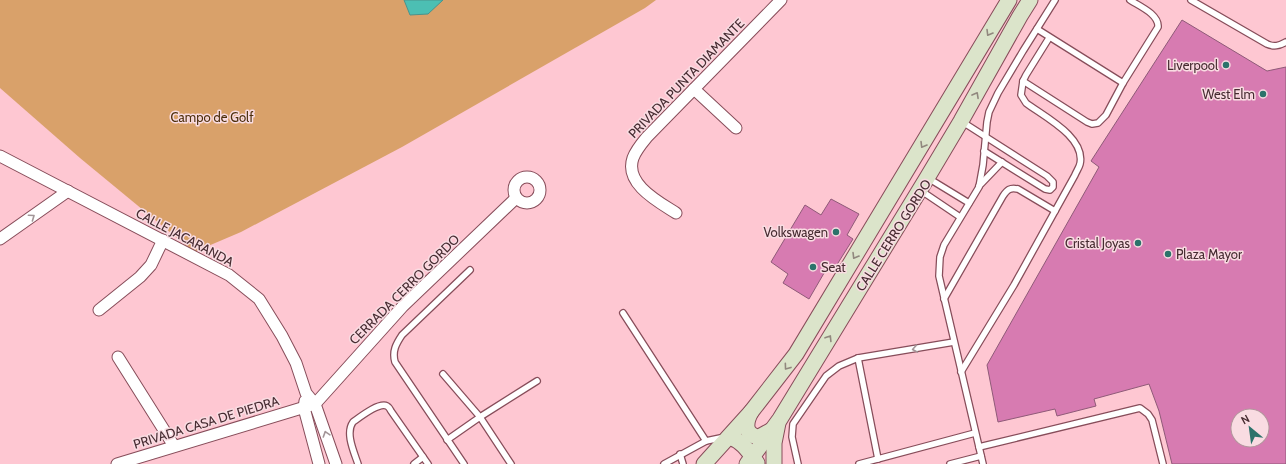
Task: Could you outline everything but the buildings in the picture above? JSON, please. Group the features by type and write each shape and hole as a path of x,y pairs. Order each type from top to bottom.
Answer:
{"main road":[{"name":"CALLE CERRO GORDO","path":"704,464 751,412 796,354 1009,0"},
{"name":"CALLE CERRO GORDO","path":"752,461 770,431 780,419 924,184 1030,0"},
{"path":"751,412 746,423 747,429 752,435 759,437 770,431"},
{"path":"774,464 774,443 780,419"},
{"path":"729,437 743,443 752,461"}],"street":[{"name":"PRIVADA PUNTA DIAMANTE","path":"676,213 654,199 638,184 631,167 632,158 647,137 781,0"},
{"path":"694,89 736,128"},
{"name":"CALLE JACARANDA","path":"0,156 229,275 259,299 282,336 296,363 306,393 315,404 336,464"},
{"path":"0,239 68,191"},
{"name":"CERRADA CERRO GORDO","path":"315,404 403,306 516,198"},
{"path":"100,310 140,277 151,265 163,240"},
{"path":"118,357 174,446"},
{"name":"CALLE JACARANDA","path":"306,393 304,408 319,464"},
{"name":"PRIVADA CASA DE PIEDRA","path":"117,464 315,404"}],"lane":[{"path":"979,187 989,112 998,93 1055,0"},
{"path":"1023,81 1087,122 1095,124 1102,120 1158,27 1156,18 1130,0"},
{"path":"1191,0 1267,44 1273,46 1286,42"},
{"path":"1037,29 1049,38 1123,83"},
{"path":"961,372 1014,285 1075,175 1080,162 1079,152 1071,136 1022,99 1020,91 1023,81 1049,38"},
{"path":"961,121 1047,176 1053,182 1053,187 1050,190 1045,190 984,151"},
{"path":"983,464 939,276 940,257 944,245 979,187 1002,162"},
{"path":"924,184 969,203"},
{"path":"924,184 960,217"},
{"path":"944,299 1003,196 1009,189 1018,189 1055,211"},
{"path":"464,464 395,362 394,356 396,344 402,335 470,270"},
{"path":"623,313 706,441"},
{"path":"798,464 792,437 793,424 826,376 839,366 858,358 954,342"},
{"path":"858,358 878,459"},
{"path":"443,374 480,417 511,464"},
{"path":"447,440 537,381"},
{"path":"358,464 349,432 350,425 374,408 381,405 387,406 391,411 428,464"},
{"path":"979,448 1140,408 1148,414 1152,420 1163,464"},
{"path":"859,464 975,433"},
{"path":"664,464 706,441 729,437"},
{"path":"680,454 682,464"},
{"path":"950,464 981,456"},
{"path":"414,464 423,457"}],"green space":[{"name":"Campo de Golf","path":"0,0 656,0 645,8 402,147 241,232 194,252 80,158 0,88"}],"water":[{"path":"404,0 443,0 428,14 410,15"}],"place":[{"name":"Liverpool","path":"1226,65"},
{"name":"West Elm","path":"1263,94"},
{"name":"Volkswagen","path":"836,232"},
{"name":"Cristal Joyas","path":"1138,243"},
{"name":"Plaza Mayor","path":"1168,254"},
{"name":"Seat","path":"813,267"}]}
